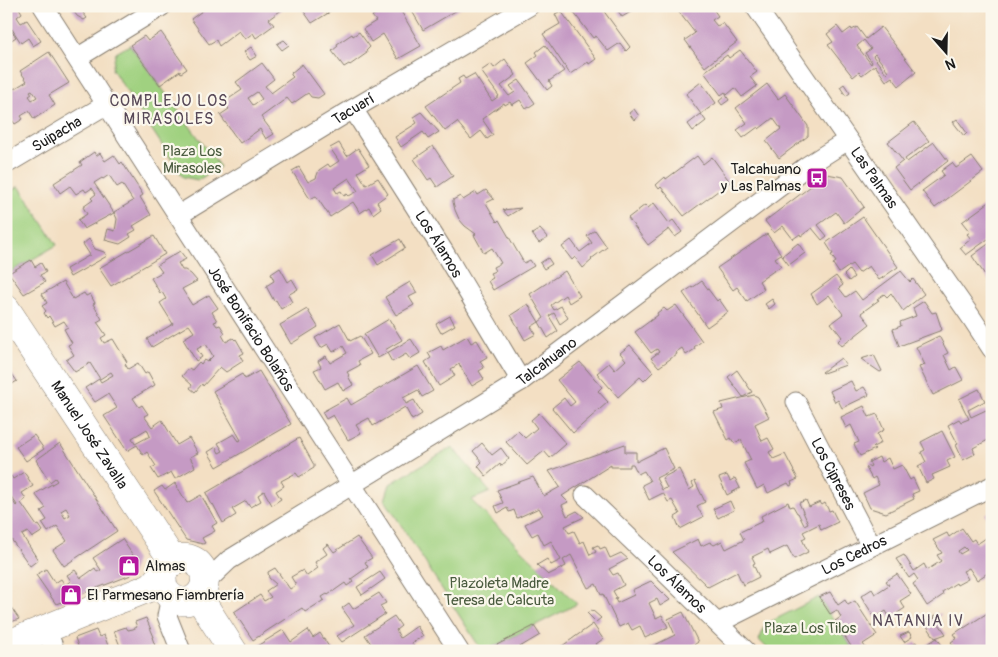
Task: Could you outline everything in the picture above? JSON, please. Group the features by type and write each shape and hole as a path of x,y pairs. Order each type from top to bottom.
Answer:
{"street":[{"name":"José Bonifacio Bolaños","path":"43,6 460,651"},
{"path":"77,58 162,6"},
{"name":"Tacuarí","path":"179,216 529,6"},
{"name":"Las Palmas","path":"755,6 992,349"},
{"name":"Suipacha","path":"6,164 106,104"},
{"name":"Los Álamos","path":"354,110 444,252 522,381"},
{"name":"Talcahuano","path":"6,645 50,640 229,560 522,381 807,166 848,140"},
{"name":"Manuel José Zavalla","path":"6,309 179,582 233,651"},
{"name":"Los Cipreses","path":"796,402 871,546"},
{"name":"Los Cedros","path":"718,623 992,486"},
{"name":"Los Álamos","path":"585,495 746,651"},
{"path":"179,582 167,616 181,651"}],"green space":[{"name":"Plaza Los Mirasoles","path":"130,45 220,167 198,180 183,177 112,69 116,53"},
{"path":"19,186 57,245 9,273 6,268 6,194"},
{"name":"Plazoleta Madre Teresa de Calcuta","path":"452,447 490,492 471,500 577,604 485,651 482,651 385,500 390,484"},
{"name":"Plaza Los Tilos","path":"819,597 854,651 770,651 759,640 766,624"}],"building":[{"path":"6,6 18,6 22,13 17,17 21,23 27,20 41,41 33,46 28,38 21,43 12,29 10,29 16,37 7,43"},
{"path":"70,6 93,6 83,13 87,18 84,20 77,16"},
{"path":"209,6 287,6 269,19 274,25 256,38 253,33 245,39 239,31 219,46 216,40 209,44 191,19"},
{"path":"300,6 318,6 322,12 328,9 330,12 312,23"},
{"path":"384,6 398,6 421,46 398,59 383,34 371,42 363,29 376,21 372,16 382,10 380,8"},
{"path":"409,6 464,6 423,30"},
{"path":"574,6 586,6 588,9 592,6 600,6 630,47 626,51 620,43 608,51 596,36 593,38 571,9"},
{"path":"615,6 632,6 634,10 622,17"},
{"path":"649,6 663,6 653,12"},
{"path":"685,6 711,6 718,16 712,20 717,26 723,23 737,42 705,67 685,40 695,33 678,11"},
{"path":"783,6 797,6 788,13"},
{"path":"561,11 596,59 570,74 543,34 560,24 555,14"},
{"path":"837,26 843,34 851,28 852,30 857,27 866,39 881,27 916,72 899,86 892,77 886,81 875,65 862,75 859,72 853,77 828,45 833,42 827,34","holes":["864,40 871,49 865,53 872,62 871,64 857,46","875,54 888,71 886,73 873,56"]},
{"path":"161,32 187,69 181,73 180,71 160,85 130,45 144,36 148,41"},
{"path":"359,32 370,47 366,51 367,53 344,67 332,51 338,46 337,44 352,34 353,36"},
{"path":"284,40 289,45 282,50 277,44"},
{"path":"545,45 564,71 549,81 552,86 547,90 527,63 538,55 536,52"},
{"path":"251,47 257,56 250,60 244,52"},
{"path":"740,50 757,72 750,77 757,86 742,97 735,88 727,95 725,92 721,95 704,72 727,55 729,58"},
{"path":"49,52 69,83 49,95 55,105 34,119 29,111 21,116 23,119 15,124 6,112 6,98 8,97 6,91 13,87 14,89 27,81 20,71","holes":["32,90 37,97 32,100 29,96 32,94 30,91"]},
{"path":"505,59 516,75 501,86 509,96 515,92 510,86 519,80 535,103 526,109 520,100 512,105 510,102 505,105 504,103 482,119 493,135 487,139 481,131 471,139 457,122 445,131 426,106 460,83 458,79 463,76 465,79 474,74 492,101 499,96 481,71 491,64 494,68"},
{"path":"262,63 274,79 265,86 271,93 293,77 291,73 302,64 324,94 318,98 311,97 308,93 292,104 287,98 261,117 274,134 266,139 260,129 240,143 220,115 229,109 224,102 242,90 236,82","holes":["257,92 262,99 253,105 248,98"]},
{"path":"701,82 716,103 701,114 686,94"},
{"path":"767,84 778,99 785,94 808,126 808,136 779,158 766,141 781,129 773,118 743,138 737,130 747,123 736,108"},
{"path":"844,84 850,93 846,96 840,87"},
{"path":"726,95 729,100 722,105 719,101"},
{"path":"634,109 639,116 634,120 629,113"},
{"path":"421,112 439,132 428,139 423,132 401,147 395,137 417,123 413,117"},
{"path":"701,114 706,121 693,131 688,124"},
{"path":"957,119 967,133 964,136 953,122"},
{"path":"914,122 929,141 905,159 907,162 934,142 948,161 910,190 894,168 903,161 888,142"},
{"path":"339,143 347,156 358,148 369,165 358,172 366,185 378,178 388,194 377,202 381,208 373,214 369,207 360,213 353,202 330,217 316,196 310,199 292,171 299,167 308,182 316,178 319,170 328,164 330,167 339,161 330,148","holes":["349,178 358,191 349,196 347,194 344,196 341,191 337,193 334,188"]},
{"path":"433,146 453,176 437,187 431,178 428,180 414,159"},
{"path":"94,152 96,156 100,153 105,161 114,155 120,164 122,162 143,195 140,197 151,215 133,226 136,230 129,234 131,237 120,244 105,240 108,229 115,231 117,219 114,212 133,201 122,184 117,187 109,175 94,183 114,213 84,229 78,220 87,214 83,207 93,200 91,198 96,194 92,188 86,192 84,189 76,194 70,186 60,193 54,183 82,165 80,162"},
{"path":"697,156 703,164 712,157 730,182 684,216 661,187 659,189 656,185"},
{"path":"972,157 983,172 935,208 922,191 944,175 941,171 952,163 956,168"},
{"path":"827,174 843,177 864,207 844,223 836,212 818,225 827,236 822,240 812,228 793,239 783,226 774,233 765,221"},
{"path":"486,190 494,199 486,203 497,222 499,220 524,263 530,260 534,266 493,290 488,281 493,278 490,273 495,271 493,267 501,263 492,248 484,253 474,235 476,234 459,219 453,202 453,200 460,196 463,200 476,192 478,195"},
{"path":"992,200 992,285 972,256 991,242 988,239 966,255 960,248 971,239 967,234 970,232 962,222"},
{"path":"654,203 669,223 673,220 682,232 675,237 669,229 648,245 628,218 645,205 648,208"},
{"path":"521,208 508,216 503,210"},
{"path":"863,217 898,267 879,280 869,266 859,273 852,264 839,273 833,264 836,262 831,255 833,254 826,243"},
{"path":"540,229 548,238 539,243 532,234"},
{"path":"595,230 607,247 591,259 583,268 575,257 572,260 562,247 571,240 580,252 592,243 587,236"},
{"path":"767,234 781,254 775,258 781,266 759,281 764,289 747,301 737,287 733,290 717,268"},
{"path":"154,236 165,254 111,286 99,268"},
{"path":"89,239 95,249 104,252 107,256 70,277 66,269 90,255 83,244"},
{"path":"400,239 405,248 378,265 372,255"},
{"path":"798,243 805,253 789,265 782,256"},
{"path":"180,251 186,259 178,263 182,270 191,274 197,281 182,289 192,305 209,295 218,308 212,312 217,321 214,322 217,326 220,325 225,333 222,335 226,342 233,338 236,339 244,353 240,355 243,361 226,372 220,367 195,392 190,388 192,385 182,376 189,368 192,370 199,362 201,364 204,360 207,362 213,356 206,344 197,349 202,357 196,361 183,339 194,332 189,325 152,347 147,339 173,324 160,303 166,299 151,278 162,272 157,265"},
{"path":"548,258 552,264 544,269 540,263"},
{"path":"31,260 35,267 41,263 46,272 40,275 45,282 24,294 9,273"},
{"path":"280,268 288,282 292,279 298,289 288,295 292,302 281,309 266,286 274,281 271,274"},
{"path":"849,270 854,277 849,281 844,275"},
{"path":"565,271 580,296 569,303 565,295 551,305 554,310 561,306 568,318 560,324 554,313 549,316 558,331 548,338 539,322 544,318 530,294"},
{"path":"901,271 910,282 913,279 924,294 903,311 891,293 887,297 884,294 861,313 870,324 842,346 838,341 842,337 831,323 843,314 829,295 817,304 811,294 836,276 843,285 839,288 846,297 855,291 862,300"},
{"path":"702,281 728,312 707,327 683,293"},
{"path":"63,282 73,299 84,293 86,296 90,294 95,303 93,304 102,319 97,322 106,335 101,338 104,343 113,339 127,362 125,364 128,369 138,363 145,374 148,372 155,385 133,398 139,407 142,405 148,414 144,416 152,427 162,420 177,445 189,438 198,453 190,457 195,467 175,479 171,472 158,479 151,468 156,466 147,452 143,455 137,445 127,451 104,416 117,408 108,394 95,402 85,388 99,379 101,382 113,375 111,372 100,379 90,363 75,372 66,360 74,355 68,345 72,343 64,329 68,327 64,321 55,326 49,316 47,318 44,313 46,311 42,306 47,303 42,294","holes":["147,429 150,436 135,444 132,438"]},
{"path":"410,282 417,293 409,297 414,305 396,315 385,297"},
{"path":"772,299 775,304 769,309 765,304"},
{"path":"924,301 932,313 936,312 942,330 899,346 893,329 901,326 900,322 916,316 913,308"},
{"path":"528,304 539,322 531,327 536,334 525,340 511,315"},
{"path":"676,305 702,341 686,355 682,348 659,367 651,358 659,352 657,349 651,353 635,332 658,315 657,313 664,308 667,311"},
{"path":"307,309 318,327 291,344 280,325"},
{"path":"450,316 455,325 441,333 436,324"},
{"path":"389,319 402,340 385,350 387,353 378,358 364,334"},
{"path":"340,323 350,341 360,336 371,354 358,361 360,365 347,372 353,385 343,391 338,382 325,389 314,370 321,367 318,361 326,356 330,363 347,353 343,346 333,352 328,344 321,348 315,338"},
{"path":"467,336 471,343 477,340 487,357 480,361 484,368 479,371 484,379 472,386 459,364 451,369 455,376 439,386 425,362 431,358 428,353 441,346 443,350"},
{"path":"939,336 948,353 944,355 951,370 956,367 963,380 933,395 919,367 925,365 916,347"},
{"path":"411,339 420,353 410,359 406,354 392,362 387,353"},
{"path":"630,345 653,372 644,381 640,377 618,397 597,373 609,363 615,370 626,360 620,353"},
{"path":"874,355 882,371 880,372 861,359"},
{"path":"841,358 846,365 822,372"},
{"path":"580,362 602,387 598,391 608,402 573,433 552,408 564,398 570,406 575,402 557,380"},
{"path":"418,366 433,391 422,397 418,390 403,398 406,404 414,400 422,414 412,420 405,407 373,426 369,418 356,425 361,433 348,440 333,415 326,419 322,412 347,398 351,405"},
{"path":"737,370 752,392 743,397 728,377"},
{"path":"259,371 291,424 217,467 208,452 216,447 219,453 223,451 218,443 234,434 239,441 241,440 213,391 242,374 245,379"},
{"path":"12,374 17,381 6,388 6,378"},
{"path":"851,381 856,391 864,387 869,395 842,408 838,400 835,402 830,391"},
{"path":"979,389 985,401 968,410 971,417 986,410 992,422 992,447 988,440 973,448 975,454 963,460 956,445 958,444 948,425 959,419 961,422 969,419 959,399"},
{"path":"754,395 758,397 769,417 755,424 762,441 768,438 774,449 769,452 773,459 785,454 798,479 791,482 792,485 790,486 788,483 768,493 764,485 757,489 744,463 751,460 741,440 734,443 731,438 728,440 714,412 723,409 721,403"},
{"path":"864,406 869,417 877,414 884,430 877,434 881,443 873,447 875,449 860,456 854,444 859,442 851,425 846,428 841,417"},
{"path":"539,413 566,444 550,458 544,451 527,465 506,442 518,431 525,438 537,428 531,420"},
{"path":"942,431 955,457 947,461 950,467 932,475 934,479 926,483 918,466 926,462 921,452 925,450 921,442"},
{"path":"34,435 44,449 26,461 16,447"},
{"path":"299,438 314,468 299,477 296,473 281,481 284,486 276,491 281,499 272,505 264,491 258,495 261,501 250,507 246,501 232,509 236,515 223,523 206,493"},
{"path":"60,443 117,531 64,566 53,550 67,541 57,526 48,532 42,523 47,520 41,511 46,508 35,494 57,481 55,478 50,482 36,460","holes":["66,508 70,515 65,518 61,511"]},
{"path":"482,443 492,455 501,448 509,459 486,476 478,466 482,462 473,451"},
{"path":"625,444 625,452 636,452 636,462 664,448 674,469 656,478 662,490 667,488 662,478 679,469 689,490 694,487 692,483 695,481 705,502 697,506 703,517 680,529 675,517 680,514 672,500 668,502 663,493 649,500 642,485 650,481 644,471 638,474 633,464 630,464 630,467 611,467 611,465 562,496 568,502 562,505 567,516 577,511 584,517 565,526 569,533 574,531 580,543 584,541 590,555 596,552 593,547 598,545 600,549 605,547 610,558 621,553 628,559 609,569 613,575 618,573 624,585 613,591 617,598 615,599 617,603 634,595 632,590 651,581 670,600 660,606 657,599 649,603 656,618 662,615 668,627 645,638 640,626 632,630 628,623 619,627 603,594 601,595 596,584 588,588 571,555 563,560 566,566 548,575 537,565 547,559 551,565 561,560 551,541 544,545 538,533 532,536 525,524 543,515 539,508 517,518 514,510 509,512 507,508 498,513 495,506 503,503 497,490 533,477 544,496 560,487 549,471"},
{"path":"879,457 881,462 888,458 893,469 902,465 910,480 913,478 919,491 912,494 914,499 886,513 870,508 863,493 879,485 875,477 872,479 866,468 871,466 869,462"},
{"path":"24,472 33,486 22,493 26,499 21,503 37,526 39,525 43,531 32,538 28,532 22,535 38,560 30,566 6,532 6,491 17,505 6,489 6,479 11,476 13,479"},
{"path":"727,475 730,481 735,478 740,488 727,495 719,478"},
{"path":"175,483 187,503 201,495 217,523 212,526 215,531 202,538 205,543 203,544 186,540 154,491 162,486 165,490"},
{"path":"806,500 809,507 820,502 822,505 825,503 829,511 832,510 838,522 821,530 819,524 803,532 806,537 802,539 808,552 794,559 787,546 770,554 768,549 752,557 759,577 743,585 737,572 708,587 672,552 698,539 701,546 710,542 714,545 722,541 726,549 744,540 740,532 763,521 761,516 788,502 790,507 793,506 798,513 804,525 808,523 799,503"},
{"path":"730,501 734,510 718,518 713,509"},
{"path":"992,511 992,525 985,514"},
{"path":"962,528 971,541 974,539 977,544 992,534 992,570 977,580 969,568 963,571 968,579 957,585 956,583 942,592 943,595 927,606 913,584 918,580 914,574 909,578 896,559 904,555 914,571 924,564 927,570 941,561 937,555 942,553 933,540 947,533 949,537","holes":["964,547 967,550 960,554 958,551"]},
{"path":"357,537 372,558 365,562 368,567 351,579 353,582 347,586 345,583 322,597 324,600 305,612 302,608 253,640 234,612 260,595 264,601 271,597 266,591 276,584 269,578 268,572 275,568 290,589 296,585 291,577 303,570 307,576 318,568 315,562 327,554 323,548 328,544 334,552"},
{"path":"122,539 136,560 131,575 56,604 36,575 46,569 55,583 61,579 65,585 71,581 67,575 75,570 81,578 95,568 97,572 101,570 93,558"},
{"path":"380,572 385,579 362,595 357,587"},
{"path":"897,574 911,594 900,601 905,608 890,618 886,611 875,618 861,596 872,589 875,594 889,585 886,581"},
{"path":"830,592 838,605 845,600 848,605 855,601 877,635 863,644 868,651 854,651 835,621 841,617 837,610 830,614 819,597"},
{"path":"379,593 386,603 380,606 385,614 342,642 337,636 354,625 342,608 349,603 353,609"},
{"path":"6,600 19,619 6,624"},
{"path":"592,610 601,618 596,622 587,613"},
{"path":"683,612 698,642 694,645 697,651 655,651 653,648 650,650 649,648 675,635 668,619"},
{"path":"989,612 992,615 992,651 957,651 951,642 957,638 954,634"},
{"path":"394,616 401,626 396,630 400,638 417,626 423,636 412,643 418,651 376,651 365,635"},
{"path":"146,618 154,637 152,637 155,646 143,651 122,651 114,631 126,627 128,630 133,629 137,627 135,622"},
{"path":"935,618 946,634 935,638 925,623"},
{"path":"593,624 603,639 596,644 601,651 559,651 558,649"},
{"path":"534,626 540,635 513,651 485,651"},
{"path":"96,630 99,637 104,635 110,651 73,651 72,648 78,646 75,638"},
{"path":"283,630 291,642 308,630 313,638 320,633 331,650 333,648 334,651 260,651 257,646"},
{"path":"909,632 912,637 904,642 900,636"},
{"path":"937,638 946,651 900,651 916,642 920,649"}],"place":[{"name":"Talcahuano y Las Palmas","path":"817,178"},
{"name":"Almas","path":"129,566"},
{"name":"El Parmesano Fiambrería","path":"71,595"}],"district":[{"name":"COMPLEJO LOS MIRASOLES","path":"169,110"},
{"name":"NATANIA IV","path":"918,621"}]}
